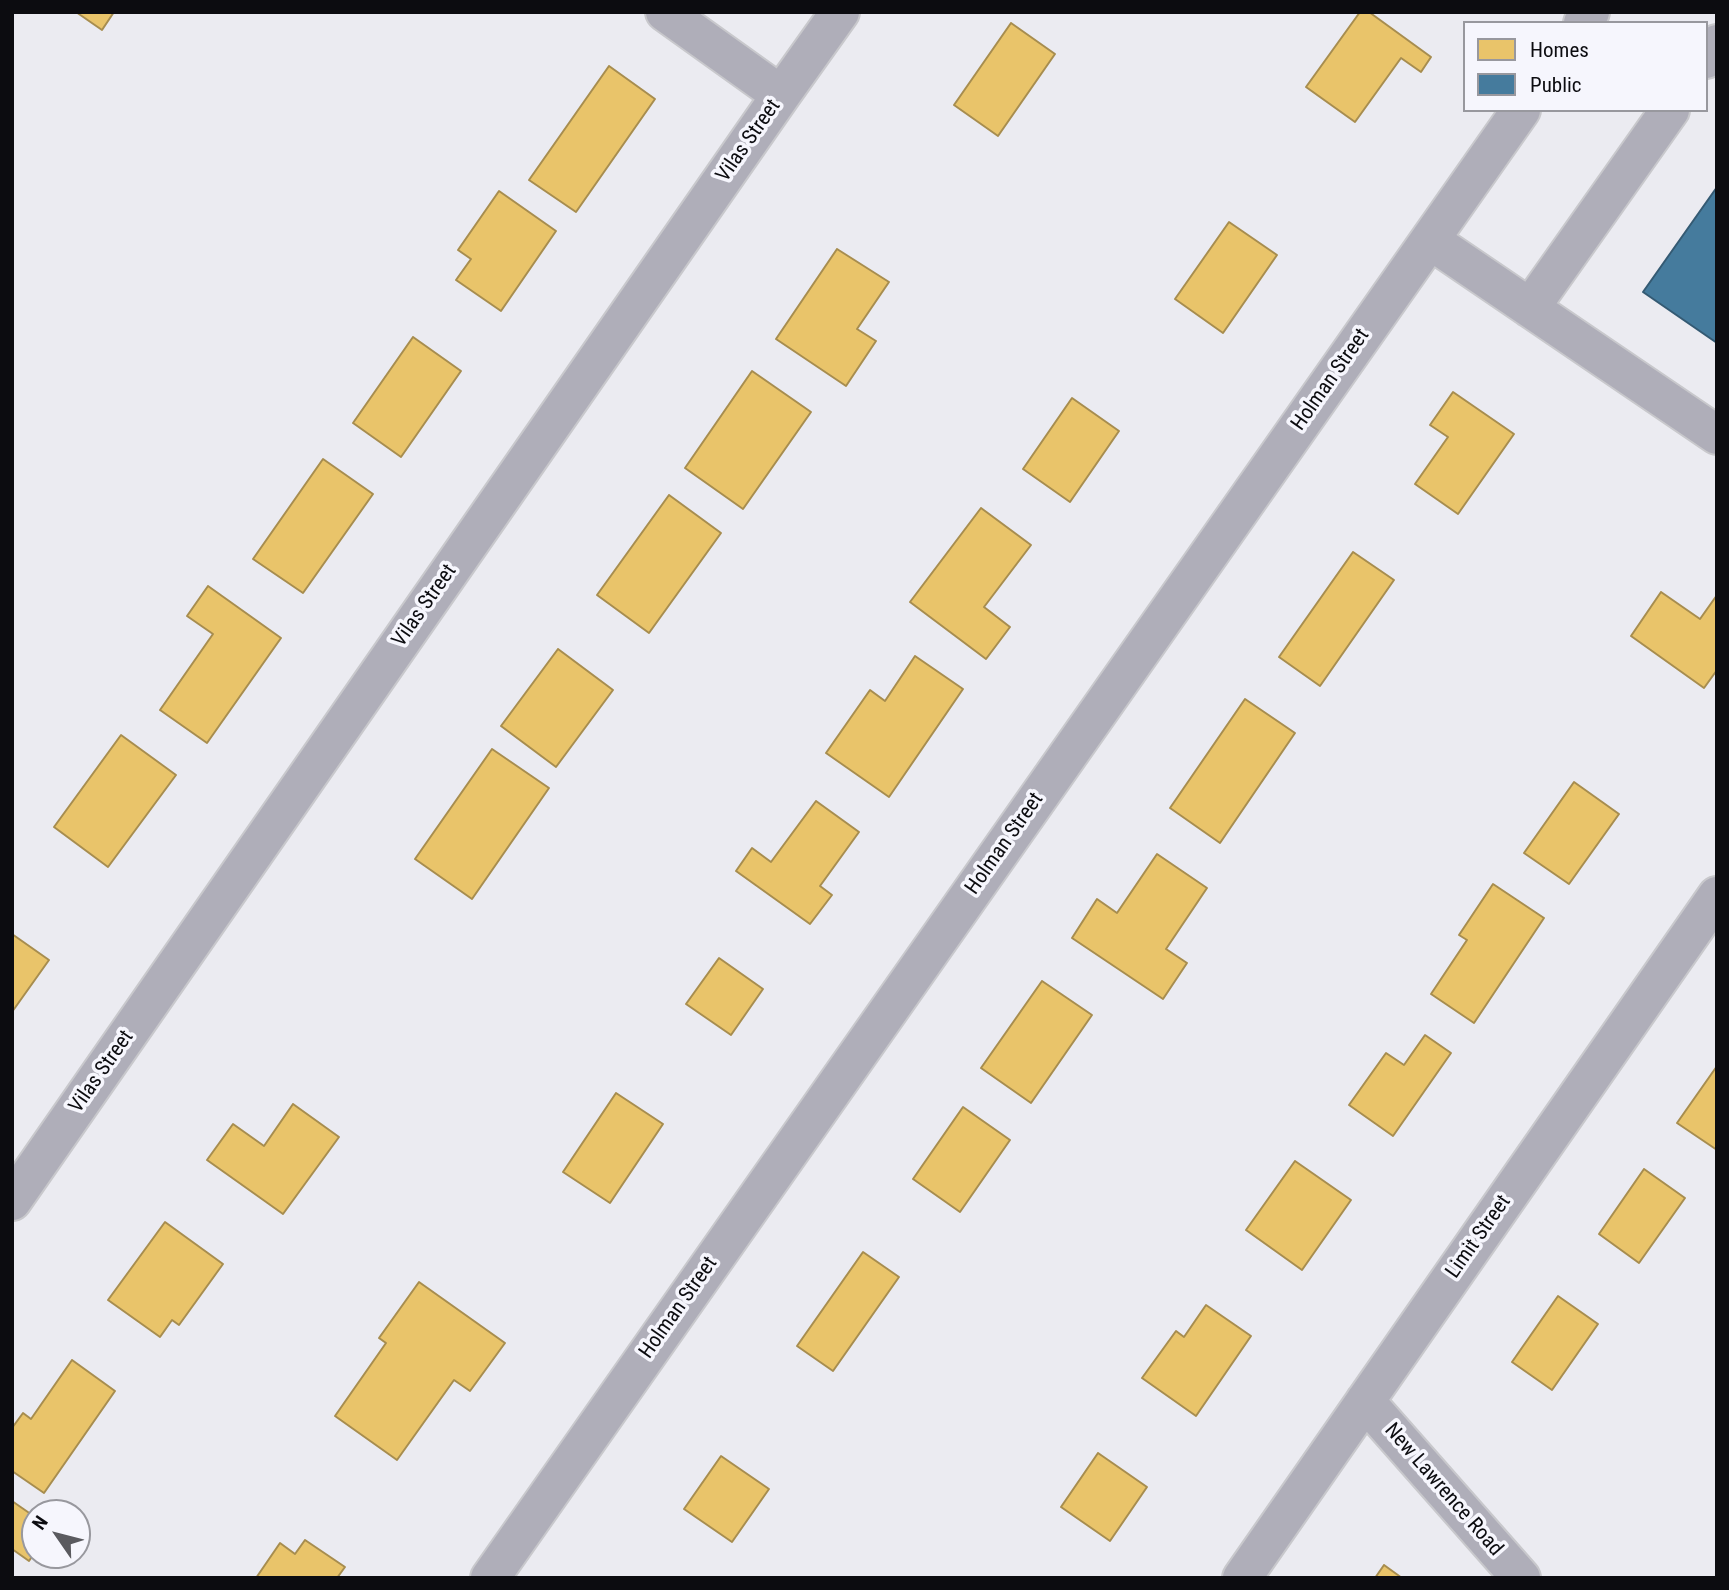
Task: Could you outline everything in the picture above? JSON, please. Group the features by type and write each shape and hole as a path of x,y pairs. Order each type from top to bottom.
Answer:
{"street":[{"path":"665,12 780,95"},
{"name":"Vilas Street","path":"12,1201 840,12"},
{"name":"Holman Street","path":"490,1578 1520,112"},
{"path":"1530,308 1669,112"},
{"path":"1430,240 1717,435"},
{"name":"Limit Street","path":"1242,1578 1717,896"},
{"name":"New Lawrence Road","path":"1365,1401 1521,1578"}],"building: Homes":[{"path":"76,12 114,12 102,30"},
{"path":"1360,12 1369,12 1431,57 1421,72 1401,58 1355,122 1306,87"},
{"path":"1011,23 1055,54 998,136 954,105"},
{"path":"609,66 655,99 576,212 529,180"},
{"path":"499,191 556,231 501,311 456,280 471,259 458,250"},
{"path":"1229,222 1277,255 1223,333 1175,299"},
{"path":"837,249 889,282 857,329 876,341 846,386 776,339"},
{"path":"413,337 461,371 401,457 353,423"},
{"path":"752,371 811,412 743,509 685,468"},
{"path":"1453,392 1514,434 1458,514 1415,484 1448,437 1430,425"},
{"path":"1072,398 1119,431 1070,502 1023,469"},
{"path":"323,459 373,494 303,593 253,559"},
{"path":"669,495 721,533 649,633 597,595"},
{"path":"981,508 1031,545 984,607 1010,627 986,659 910,602"},
{"path":"1353,552 1394,580 1320,686 1279,657"},
{"path":"208,586 281,638 207,743 160,710 213,634 187,616"},
{"path":"1661,592 1700,619 1717,595 1717,670 1704,688 1631,636"},
{"path":"558,649 613,690 556,767 501,726"},
{"path":"915,656 963,689 889,797 826,753 870,690 885,701"},
{"path":"1245,699 1295,733 1220,843 1170,808"},
{"path":"121,735 176,775 108,867 54,827"},
{"path":"492,749 549,788 472,899 415,859"},
{"path":"1574,782 1619,814 1569,884 1524,853"},
{"path":"816,801 859,832 820,886 832,895 810,924 736,871 752,848 771,862"},
{"path":"1157,854 1207,888 1166,949 1187,963 1163,999 1072,938 1097,899 1117,913"},
{"path":"1493,884 1544,918 1474,1023 1431,994 1467,940 1459,935"},
{"path":"12,934 49,960 12,1012"},
{"path":"719,958 763,989 731,1035 686,1004"},
{"path":"1042,981 1092,1015 1031,1103 981,1068"},
{"path":"1425,1035 1451,1053 1393,1136 1349,1105 1386,1053 1404,1065"},
{"path":"1717,1066 1717,1150 1677,1123"},
{"path":"616,1093 663,1124 610,1203 563,1172"},
{"path":"293,1104 339,1137 283,1214 207,1160 233,1124 264,1146"},
{"path":"963,1107 1010,1140 960,1212 913,1179"},
{"path":"1295,1161 1351,1200 1302,1270 1246,1230"},
{"path":"1644,1169 1685,1198 1639,1263 1599,1234"},
{"path":"165,1222 223,1264 179,1325 172,1320 160,1337 108,1300"},
{"path":"863,1252 899,1277 833,1371 797,1346"},
{"path":"419,1282 505,1343 470,1391 454,1380 397,1460 335,1416 386,1343 379,1338"},
{"path":"1558,1296 1598,1324 1552,1390 1512,1362"},
{"path":"1206,1305 1251,1336 1196,1416 1142,1378 1176,1331 1184,1337"},
{"path":"72,1360 115,1391 44,1493 12,1471 12,1428 23,1413 31,1419"},
{"path":"1098,1453 1147,1487 1110,1541 1061,1507"},
{"path":"721,1456 769,1489 732,1542 684,1509"},
{"path":"12,1501 21,1507 21,1555 12,1549"},
{"path":"305,1540 345,1567 337,1578 256,1578 280,1543 295,1554"},
{"path":"1384,1565 1402,1578 1375,1578"}],"building: Public":[{"path":"1717,187 1717,343 1643,292"}]}
